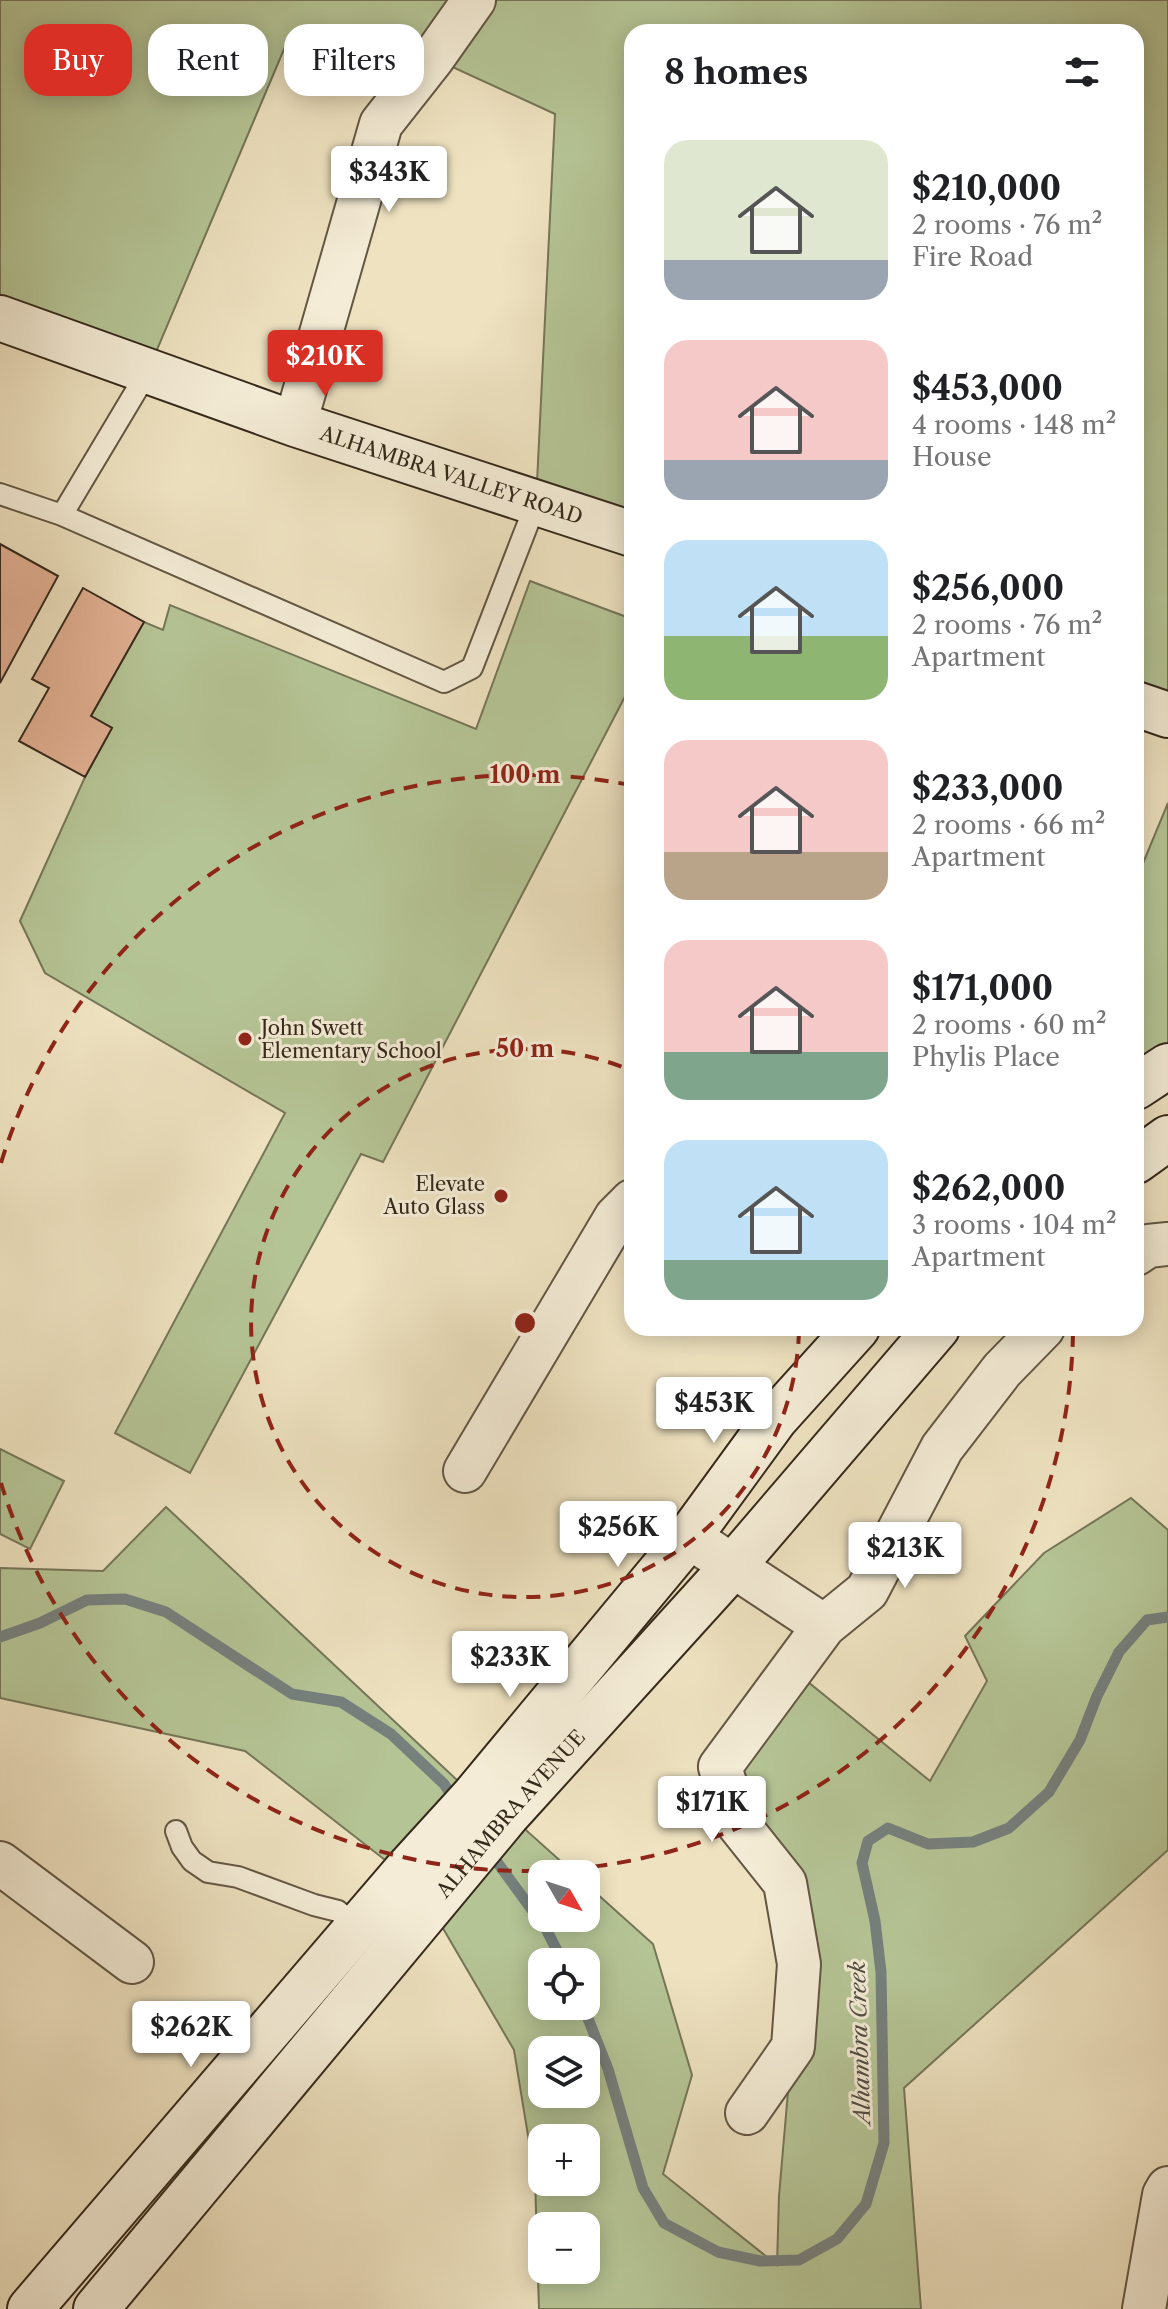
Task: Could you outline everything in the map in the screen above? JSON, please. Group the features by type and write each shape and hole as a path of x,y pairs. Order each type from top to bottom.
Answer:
{"main road":[{"name":"ALHAMBRA VALLEY ROAD","path":"0,318 295,424 624,531"},
{"path":"1144,707 1168,715"},
{"path":"1144,1082 1168,1066"},
{"path":"1144,1155 1168,1138"},
{"name":"ALHAMBRA AVENUE","path":"491,1805 775,1419 850,1336"},
{"name":"ALHAMBRA AVENUE","path":"30,2309 358,1926 416,1890 491,1805 733,1566 930,1336"},
{"name":"ALHAMBRA AVENUE","path":"96,2309 390,1954 416,1890"}],"street":[{"path":"295,424 381,124 474,0"},
{"path":"465,1471 616,1217 624,1209"},
{"path":"1144,1249 1168,1244"},
{"path":"747,2113 793,2047 799,1964 785,1883 738,1824 720,1767 824,1626 867,1591 942,1448 1002,1370 1035,1336"},
{"path":"689,1537 824,1626"},
{"path":"0,1863 132,1962"},
{"path":"1144,2309 1164,2195 1168,2188"}],"lane":[{"path":"62,515 148,371"},
{"path":"0,494 62,515 444,682 472,668 536,503"},
{"path":"176,1831 192,1861 208,1872 238,1877 338,1911 390,1954"}],"green space":[{"path":"0,0 1168,0 1168,715 1144,707 1144,24 624,24 624,531 536,503 555,114 433,58 424,57 424,24 284,24 284,49 268,87 268,24 148,24 148,96 264,96 148,371 0,318"},
{"path":"530,581 624,616 624,698 383,1162 361,1154 190,1473 115,1433 285,1113 45,973 20,921 85,777 112,728 91,716 144,622 163,630 170,605 476,729"},
{"path":"1168,803 1168,1066 1144,1082 1144,861"},
{"path":"0,1449 64,1481 30,1549 0,1534"},
{"path":"1131,1498 1168,1530 1168,1850 904,2088 921,2309 539,2309 538,2284 600,2284 600,2212 536,2212 536,2196 600,2196 600,2124 528,2124 528,2135 514,2050 430,1906 508,1814 559,1860 528,1860 528,1932 600,1932 600,1897 653,1944 692,2075 663,2174 777,2265 779,2196 799,1964 720,1767 792,1669 930,1781 987,1681 965,1636 1044,1553"},
{"path":"166,1507 474,1796 403,1874 245,1751 0,1698 0,1568 103,1571"}],"building":[{"path":"0,544 58,576 0,683"},
{"path":"83,588 144,622 91,716 112,728 85,777 19,741 49,688 32,679"}],"waterway":[{"name":"Alhambra Creek","path":"0,1637 40,1623 87,1600 125,1599 166,1612 292,1694 341,1702 391,1734 444,1784 457,1803"},
{"name":"Alhambra Creek","path":"589,2020 608,2069 643,2188 664,2223 718,2252 760,2261 799,2260 837,2239 866,2204 884,2143 881,1972 875,1921 862,1863 868,1841 888,1828 928,1844 973,1842 1009,1828 1049,1792 1080,1740 1119,1652 1147,1620 1168,1617"},
{"name":"Alhambra Creek","path":"489,1851 546,1929 556,1948"}],"place":[{"name":"John Swett Elementary School","path":"245,1039"},
{"name":"Elevate Auto Glass","path":"501,1196"}]}
